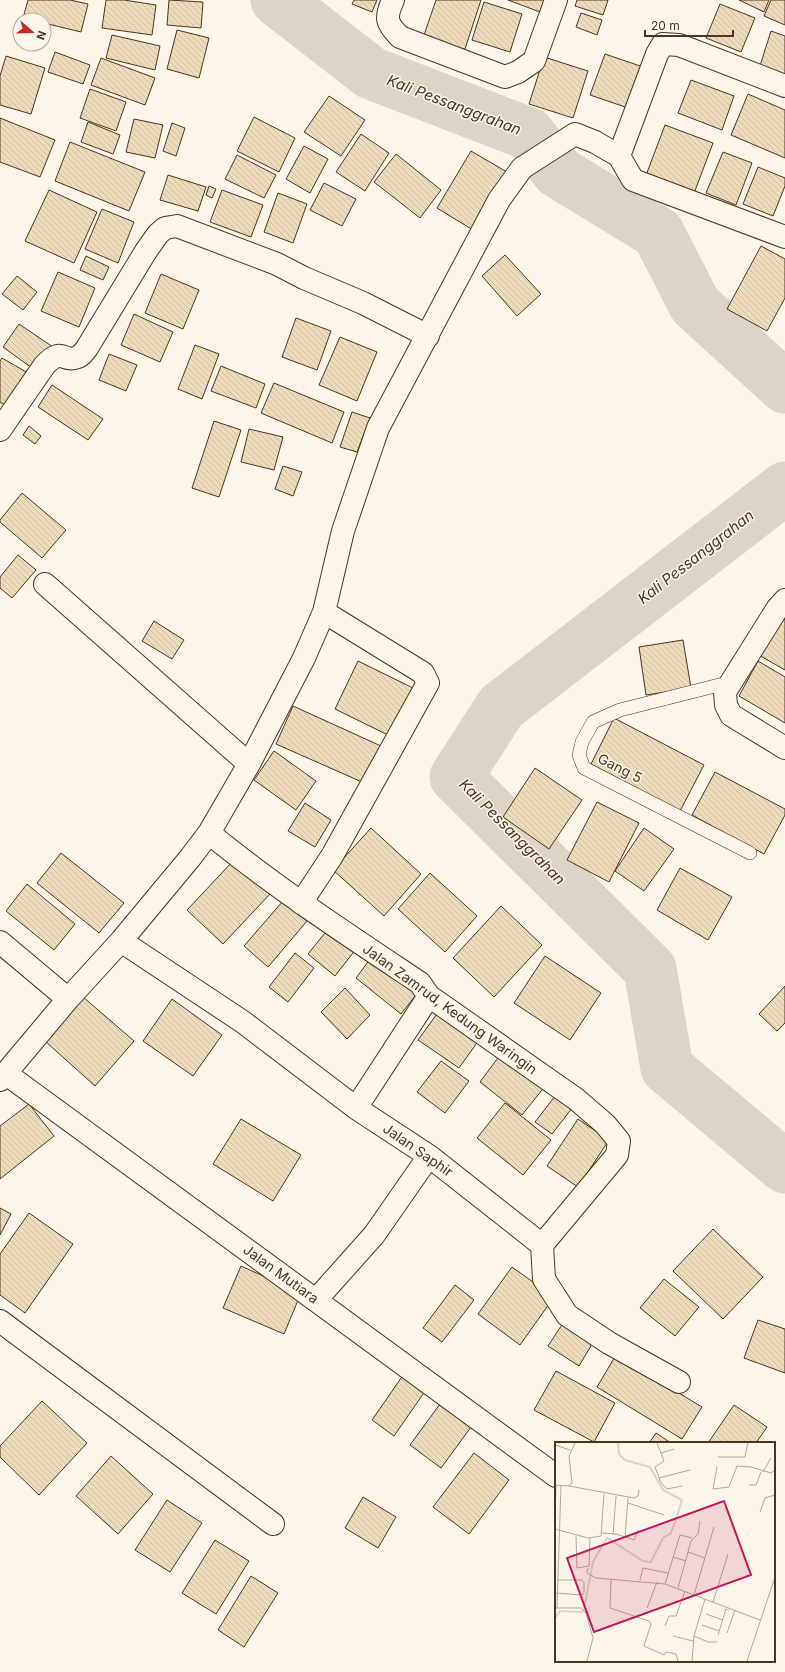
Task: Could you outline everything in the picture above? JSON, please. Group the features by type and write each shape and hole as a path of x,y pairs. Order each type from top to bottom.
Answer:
{"street":[{"path":"393,0 387,13 390,27 400,37 505,77 518,72 534,61 556,0"},
{"path":"619,156 657,54 664,44 679,45 785,86"},
{"path":"2,1076 121,941 209,833 250,764 304,658 324,612 343,531 378,428 499,200 522,168 575,134 595,142 619,156 633,180 785,237"},
{"path":"0,430 44,366 52,357 60,355 70,359 79,357 87,348 146,250 158,234 165,228 178,226 277,264 304,278 363,303 428,336"},
{"path":"45,584 250,764"},
{"path":"782,607 725,692 726,705 731,715 785,748"},
{"path":"301,903 335,851 428,684 423,673 324,612"},
{"name":"Jalan Zamrud, Kedung Waringin","path":"209,833 251,867 301,903 420,983 429,996 576,1099 605,1124 619,1141 617,1155 542,1245"},
{"name":"Jalan Saphir","path":"121,941 243,1022 356,1108 429,1156 542,1245"},
{"path":"0,942 68,1000"},
{"path":"356,1108 429,996"},
{"name":"Jalan Mutiara","path":"2,1076 316,1300 555,1475"},
{"path":"316,1300 374,1235 429,1156"},
{"path":"542,1245 544,1279 567,1315 609,1343 678,1382"},
{"path":"0,1321 273,1524"}],"lane":[{"name":"Gang 5","path":"731,682 620,710 593,722 582,742 579,756 584,768 750,853"}],"building":[{"path":"28,0 70,0 88,4 81,32 52,25 52,12 25,12"},
{"path":"106,0 124,0 156,5 152,35 102,28"},
{"path":"169,0 203,2 201,28 167,25"},
{"path":"354,0 377,0 372,12 352,4"},
{"path":"436,0 481,0 464,52 423,38"},
{"path":"508,0 545,0 540,12"},
{"path":"577,0 608,0 603,15 575,6"},
{"path":"739,0 769,0 764,12"},
{"path":"771,0 785,0 785,25 764,16"},
{"path":"484,2 522,14 510,52 472,40"},
{"path":"720,4 755,18 741,52 706,38"},
{"path":"581,13 602,20 597,35 576,27"},
{"path":"177,30 209,38 199,78 167,69"},
{"path":"771,31 785,36 785,77 759,69"},
{"path":"112,35 160,46 155,70 106,58"},
{"path":"55,52 90,65 83,84 48,72"},
{"path":"605,54 649,69 634,110 590,95"},
{"path":"6,56 45,68 31,114 0,105 0,76"},
{"path":"544,57 588,71 573,118 529,104"},
{"path":"101,58 155,78 145,105 91,85"},
{"path":"691,80 734,96 722,130 678,113"},
{"path":"90,89 126,102 116,131 80,118"},
{"path":"748,94 785,110 785,158 731,135"},
{"path":"329,96 365,120 341,156 304,132"},
{"path":"254,117 295,138 279,172 237,151"},
{"path":"0,118 55,140 40,177 0,162"},
{"path":"134,119 163,125 155,158 126,152"},
{"path":"88,122 120,135 113,154 81,142"},
{"path":"172,123 185,128 176,156 163,151"},
{"path":"665,125 713,143 693,196 645,178"},
{"path":"361,134 389,153 365,191 336,172"},
{"path":"70,142 145,172 129,211 55,181"},
{"path":"304,146 328,159 310,193 286,179"},
{"path":"471,151 507,172 473,230 437,208"},
{"path":"723,152 752,163 736,205 706,193"},
{"path":"396,154 441,190 420,218 374,182"},
{"path":"237,155 276,175 264,198 225,179"},
{"path":"758,167 785,178 785,186 773,216 743,204"},
{"path":"168,175 206,187 198,211 160,200"},
{"path":"324,183 356,199 342,226 310,210"},
{"path":"209,186 216,189 212,198 206,195"},
{"path":"49,190 97,212 74,263 25,241"},
{"path":"222,190 263,205 251,237 210,222"},
{"path":"278,193 307,204 293,243 264,232"},
{"path":"102,209 134,222 118,263 85,249"},
{"path":"761,246 785,259 785,298 767,331 727,309"},
{"path":"505,255 541,294 517,316 482,276"},
{"path":"86,256 109,267 103,280 80,270"},
{"path":"58,272 95,288 79,327 41,311"},
{"path":"161,274 199,290 183,329 145,313"},
{"path":"17,276 37,292 23,310 2,294"},
{"path":"134,314 173,332 160,362 121,345"},
{"path":"296,318 331,331 317,370 282,357"},
{"path":"19,324 53,347 36,371 3,347"},
{"path":"340,337 377,352 357,401 319,385"},
{"path":"195,345 219,354 202,399 178,389"},
{"path":"109,354 137,365 126,391 99,380"},
{"path":"2,358 28,373 9,407 0,402 0,361"},
{"path":"221,366 265,384 256,408 211,391"},
{"path":"274,383 344,412 332,443 261,413"},
{"path":"52,385 103,419 88,440 38,407"},
{"path":"352,412 370,418 357,452 340,447"},
{"path":"214,421 241,430 219,497 192,488"},
{"path":"29,426 41,436 35,444 23,435"},
{"path":"249,429 283,437 274,470 241,462"},
{"path":"283,466 302,472 293,496 275,489"},
{"path":"22,493 66,530 42,558 0,522 0,520"},
{"path":"18,555 36,570 12,598 0,588 0,577"},
{"path":"783,618 785,620 785,670 757,654"},
{"path":"154,621 184,640 172,659 142,641"},
{"path":"683,640 691,688 646,695 639,647"},
{"path":"358,661 417,690 394,738 335,709"},
{"path":"758,661 785,677 785,723 739,696"},
{"path":"293,706 381,746 362,782 276,744"},
{"path":"614,718 704,765 680,811 591,764"},
{"path":"274,751 316,781 296,810 254,780"},
{"path":"535,768 582,800 549,849 503,817"},
{"path":"715,772 785,809 785,815 764,854 692,815"},
{"path":"597,802 639,823 609,882 567,860"},
{"path":"305,803 331,820 315,847 288,831"},
{"path":"371,828 421,874 384,916 333,870"},
{"path":"644,828 674,849 644,891 615,871"},
{"path":"61,853 124,903 99,933 37,883"},
{"path":"234,860 270,894 223,944 187,910"},
{"path":"680,868 732,897 708,940 657,910"},
{"path":"430,873 477,916 445,952 398,909"},
{"path":"27,884 75,924 54,950 6,911"},
{"path":"283,901 307,921 268,967 244,946"},
{"path":"501,906 542,945 494,997 453,958"},
{"path":"329,928 356,949 335,976 308,954"},
{"path":"295,953 314,968 288,1002 269,987"},
{"path":"373,955 419,991 401,1014 356,978"},
{"path":"545,956 601,993 570,1040 514,1003"},
{"path":"785,986 785,1023 777,1031 759,1014"},
{"path":"345,988 370,1015 347,1039 321,1012"},
{"path":"83,997 134,1041 95,1086 45,1041"},
{"path":"172,999 222,1035 193,1076 143,1041"},
{"path":"439,1011 479,1040 459,1068 418,1040"},
{"path":"503,1051 546,1085 522,1115 480,1082"},
{"path":"441,1061 469,1081 445,1113 417,1092"},
{"path":"559,1091 576,1103 552,1134 535,1122"},
{"path":"505,1103 551,1140 523,1175 477,1138"},
{"path":"29,1104 54,1136 0,1179 0,1126"},
{"path":"241,1119 301,1155 273,1201 213,1164"},
{"path":"578,1119 609,1140 578,1187 547,1166"},
{"path":"0,1208 11,1214 0,1235"},
{"path":"29,1213 73,1244 25,1313 0,1295 0,1254"},
{"path":"713,1229 763,1277 723,1319 673,1271"},
{"path":"241,1266 301,1293 284,1334 223,1308"},
{"path":"512,1267 554,1297 520,1345 478,1314"},
{"path":"664,1279 699,1307 675,1336 640,1308"},
{"path":"455,1285 474,1300 442,1342 423,1328"},
{"path":"565,1320 595,1339 579,1366 548,1346"},
{"path":"758,1320 785,1329 785,1373 744,1358"},
{"path":"616,1355 702,1407 682,1439 597,1387"},
{"path":"406,1371 428,1387 394,1436 372,1420"},
{"path":"556,1371 615,1403 594,1442 534,1410"},
{"path":"443,1400 474,1423 441,1468 410,1445"},
{"path":"42,1401 87,1443 39,1495 0,1457 0,1446"},
{"path":"734,1405 767,1427 757,1442 709,1442"},
{"path":"656,1433 670,1442 650,1442"},
{"path":"474,1453 509,1480 469,1534 433,1507"},
{"path":"111,1456 153,1494 118,1534 76,1496"},
{"path":"363,1497 396,1517 378,1548 345,1528"},
{"path":"167,1500 202,1523 170,1572 135,1550"},
{"path":"215,1540 249,1561 216,1614 182,1593"},
{"path":"251,1576 278,1593 244,1647 218,1630"}],"waterway":[{"name":"Kali Pessanggrahan","path":"277,0 371,73 529,134 558,172 658,233 695,305 785,387"},
{"name":"Kali Pessanggrahan","path":"785,488 501,707 456,777 650,969 667,1068 785,1167"}]}
